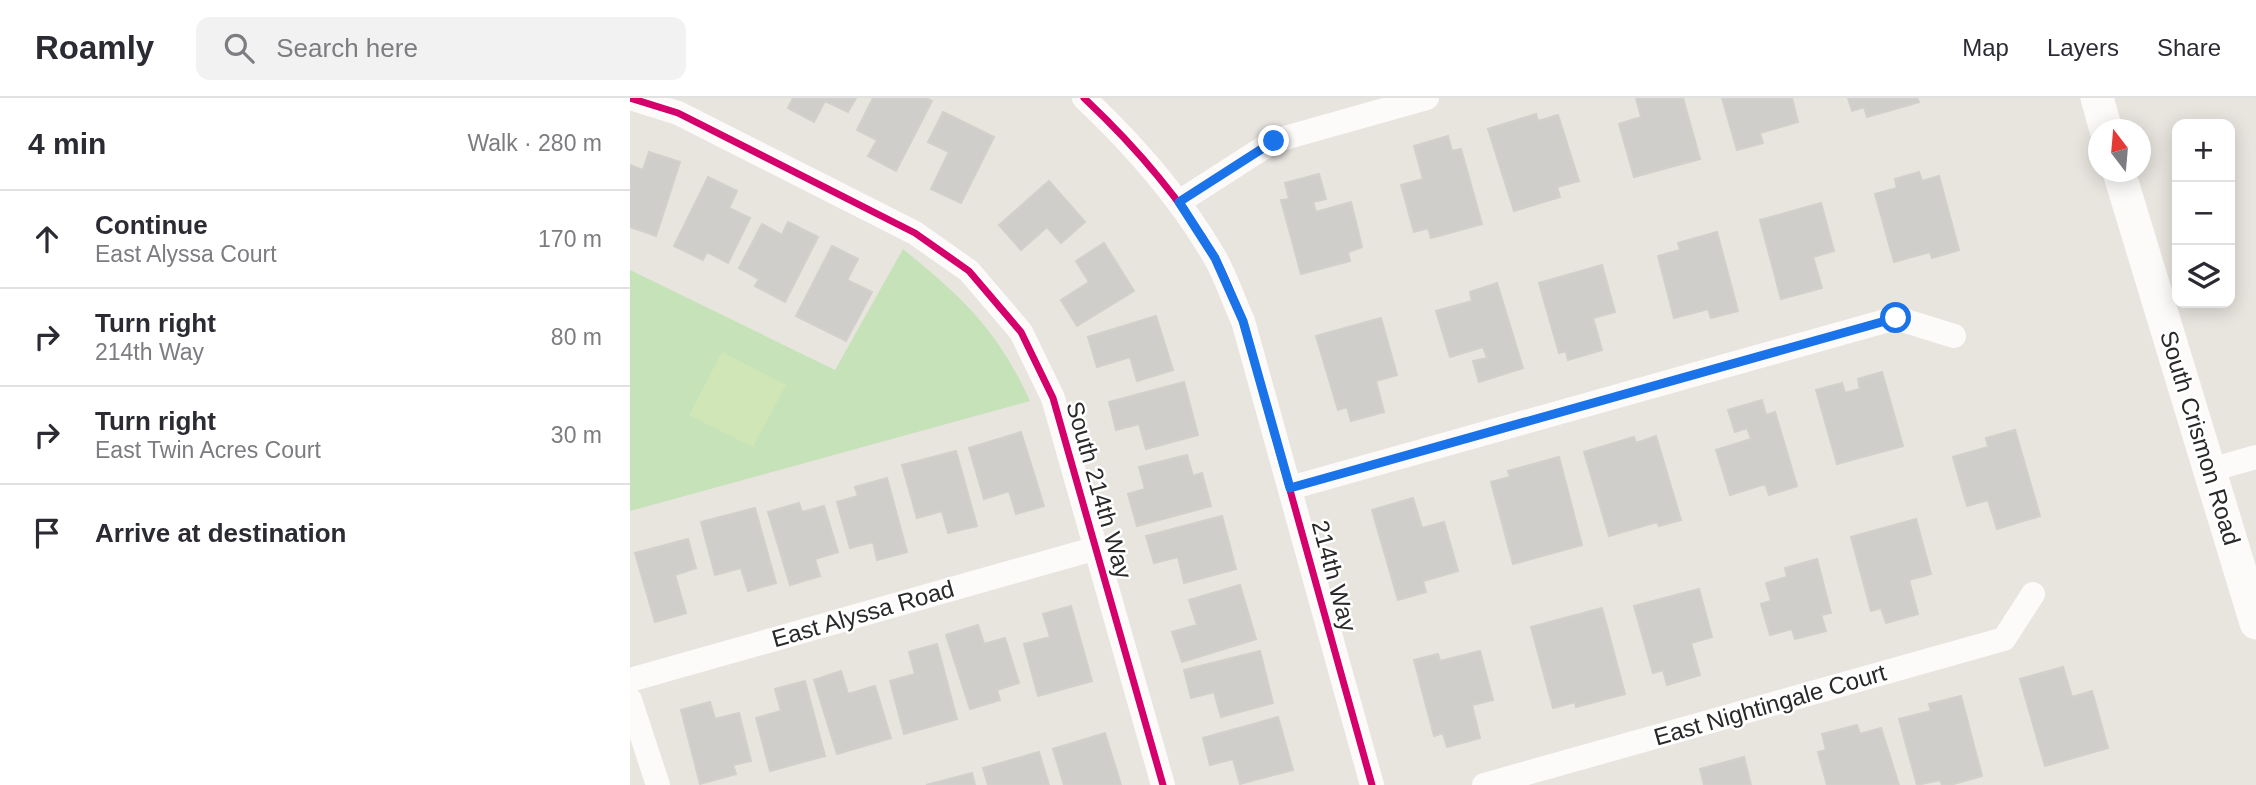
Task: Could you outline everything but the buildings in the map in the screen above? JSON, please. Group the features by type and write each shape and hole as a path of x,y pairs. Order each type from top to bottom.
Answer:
{"street":[{"name":"South 214th Way","path":"630,98 678,113 915,233 969,271 1021,332 1053,398 1164,785"},
{"name":"214th Way","path":"1084,98 1134,145 1179,202 1215,258 1243,321 1372,785"},
{"path":"1179,202 1274,141 1427,98"},
{"path":"2097,98 2103,119"},
{"name":"South Crismon Road","path":"2122,182 2256,623"},
{"path":"1290,488 1896,318 1954,336"},
{"path":"2210,470 2256,457"},
{"name":"East Alyssa Road","path":"630,680 1097,548"},
{"name":"East Nightingale Court","path":"1484,785 2004,639 2033,594"},
{"path":"630,700 658,785"}],"green space":[{"path":"903,249 944,283 977,316 1005,354 1030,401 630,511 630,270 835,370"},
{"path":"722,352 786,385 753,447 689,415"}],"cycle path":[{"path":"630,98 678,113 915,233 969,271 1021,332 1053,398 1163,785"},
{"path":"1084,98 1121,134 1171,192 1200,234 1226,280 1243,321 1372,785"}],"route":[{"path":"1274,141 1179,202 1215,258 1243,321 1290,488 1896,318"}]}
